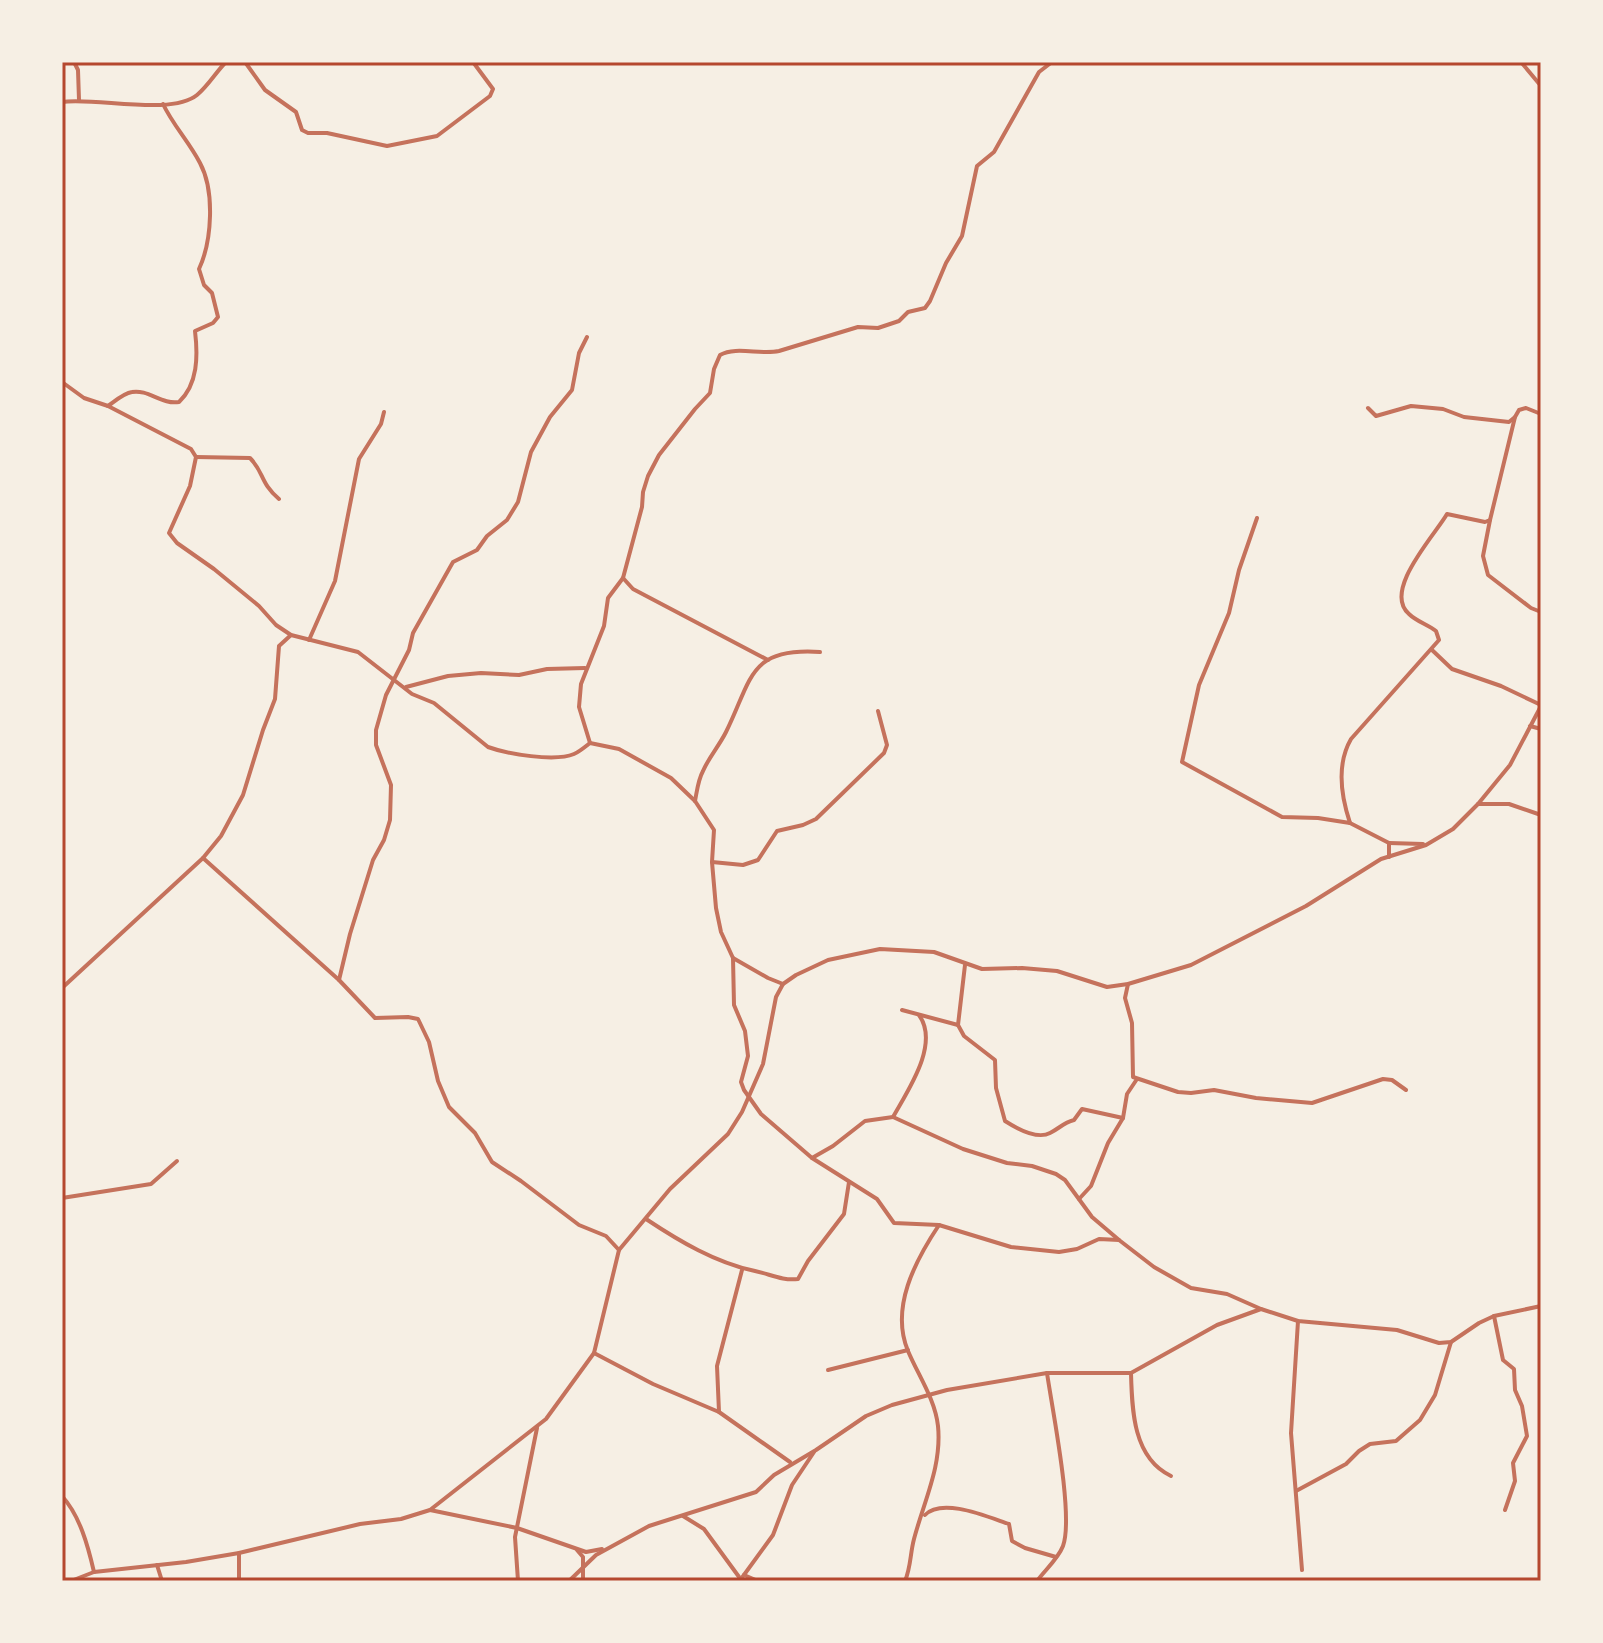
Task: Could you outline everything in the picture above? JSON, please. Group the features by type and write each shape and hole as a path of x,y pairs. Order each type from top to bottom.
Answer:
{"street":[{"path":"74,62 78,70 79,100"},
{"path":"62,102 163,104 187,100 197,94 226,62"},
{"path":"245,62 265,90 296,112 302,130 387,146 437,136 490,96 493,89 473,62"},
{"path":"590,743 579,707 585,668 604,626 608,598 623,578 648,476 659,455 710,393 720,355 732,351 779,351 858,327 878,328 899,321 908,312 925,308 962,236 977,166 994,152 1039,72 1052,62"},
{"path":"1521,62 1541,86"},
{"path":"108,406 129,392 137,391 162,401 179,402 189,393 195,373 198,352 195,331 213,323 218,317 212,293 204,285 199,269 211,208 208,186 202,165 163,104"},
{"path":"339,980 373,860 390,820 391,785 376,745 380,710 409,650 413,633 453,562 477,550 494,528 507,520 518,502 531,452 550,417 572,390 579,353 587,337"},
{"path":"62,382 84,398 108,406 191,449 196,457 190,486 169,533 177,543 225,578 291,635 358,652 412,694 434,703 488,747 558,758 575,754 590,743 619,749 671,778 695,801 714,830 712,862 716,908 721,932 733,958 734,1005 745,1031 748,1056 741,1082 761,1114 812,1158 877,1199 898,1226 939,1225 1011,1247 1059,1252 1077,1249 1099,1239 1108,1229"},
{"path":"1368,408 1376,416 1411,406 1443,409 1464,417 1503,422 1515,417"},
{"path":"1541,414 1526,408 1519,410 1515,417 1483,556 1488,575 1531,608 1541,612"},
{"path":"309,640 335,581 359,459 381,424 384,412"},
{"path":"196,457 250,458 255,462 265,487 279,499"},
{"path":"1350,823 1341,797 1344,752 1351,739 1439,640 1440,635 1407,613 1401,602 1411,566 1447,514 1485,522 1490,520"},
{"path":"1257,518 1239,570 1229,613 1199,685 1182,762 1282,817 1350,823 1389,843 1426,845"},
{"path":"623,578 633,589 768,660"},
{"path":"62,988 203,858 221,836 243,795 275,699 279,646 291,635"},
{"path":"695,801 701,773 722,739 748,679 768,660 794,650 820,652"},
{"path":"71,1581 91,1573 239,1553 360,1524 401,1519 430,1510 537,1426 594,1353 619,1250 670,1189 728,1134 742,1112 763,1064 773,1008 783,984 796,975 828,960 880,949 934,952 982,969 1057,971 1107,987 1128,984 1191,965 1306,906 1357,872 1426,845 1453,829 1510,765 1541,705 1501,686 1452,669 1432,650"},
{"path":"405,687 448,676 481,673 519,675 547,669 585,668"},
{"path":"712,862 743,865 758,860 777,831 816,819 884,753 887,745 878,711"},
{"path":"1530,726 1541,729"},
{"path":"1478,804 1509,804 1541,815"},
{"path":"1389,843 1389,857"},
{"path":"203,858 339,980 375,1018 418,1019 429,1042 438,1081 449,1107 475,1133 492,1162 579,1225 606,1236 619,1250"},
{"path":"733,958 783,984"},
{"path":"965,965 958,1025 964,1036 995,1060 996,1088 1003,1118 1029,1133 1044,1135 1074,1120 1082,1109 1123,1118"},
{"path":"1128,984 1125,998 1132,1023 1131,1071 1137,1079 1178,1092 1214,1090 1256,1098 1312,1103 1383,1079 1392,1080 1406,1090"},
{"path":"902,1010 958,1025"},
{"path":"893,1117 921,1068 927,1027 919,1015"},
{"path":"1079,1199 1091,1186 1108,1143 1123,1118 1127,1094 1137,1079"},
{"path":"812,1158 865,1121 893,1117 963,1149 1056,1174 1065,1180 1092,1217 1154,1267 1191,1288 1227,1294 1298,1321 1397,1330 1439,1343 1451,1342 1494,1316 1541,1306"},
{"path":"62,1198 151,1184 177,1161"},
{"path":"646,1219 672,1236 742,1270 793,1280 802,1276 808,1261 844,1214 849,1182"},
{"path":"905,1581 933,1478 938,1444 937,1422 908,1350 901,1323 911,1273 920,1252 939,1225"},
{"path":"1099,1239 1119,1240"},
{"path":"719,1412 717,1366 742,1270"},
{"path":"569,1581 607,1549 649,1526 756,1492 791,1463 866,1416 928,1396 999,1380 1047,1373 1131,1373 1217,1325 1261,1309"},
{"path":"1494,1316 1503,1360 1514,1369 1515,1390 1522,1406 1527,1436 1513,1463 1515,1481 1505,1510"},
{"path":"1298,1321 1291,1433 1302,1570"},
{"path":"1296,1491 1346,1464 1370,1444 1396,1441 1420,1420 1435,1395 1451,1342"},
{"path":"828,1370 908,1350"},
{"path":"594,1353 653,1384 719,1412 791,1463"},
{"path":"1037,1581 1064,1541 1060,1455 1047,1373"},
{"path":"1131,1373 1133,1419 1142,1446 1155,1469 1171,1476"},
{"path":"518,1581 515,1537 537,1426"},
{"path":"743,1578 773,1535 792,1485 816,1450"},
{"path":"63,1499 88,1547 92,1581"},
{"path":"922,1518 930,1509 968,1510 1009,1524 1012,1541 1056,1557"},
{"path":"430,1510 517,1528 586,1552 607,1549"},
{"path":"683,1516 704,1529 743,1578 758,1581"},
{"path":"575,1549 583,1557 583,1581"},
{"path":"239,1553 239,1581"},
{"path":"157,1565 162,1581"}]}
